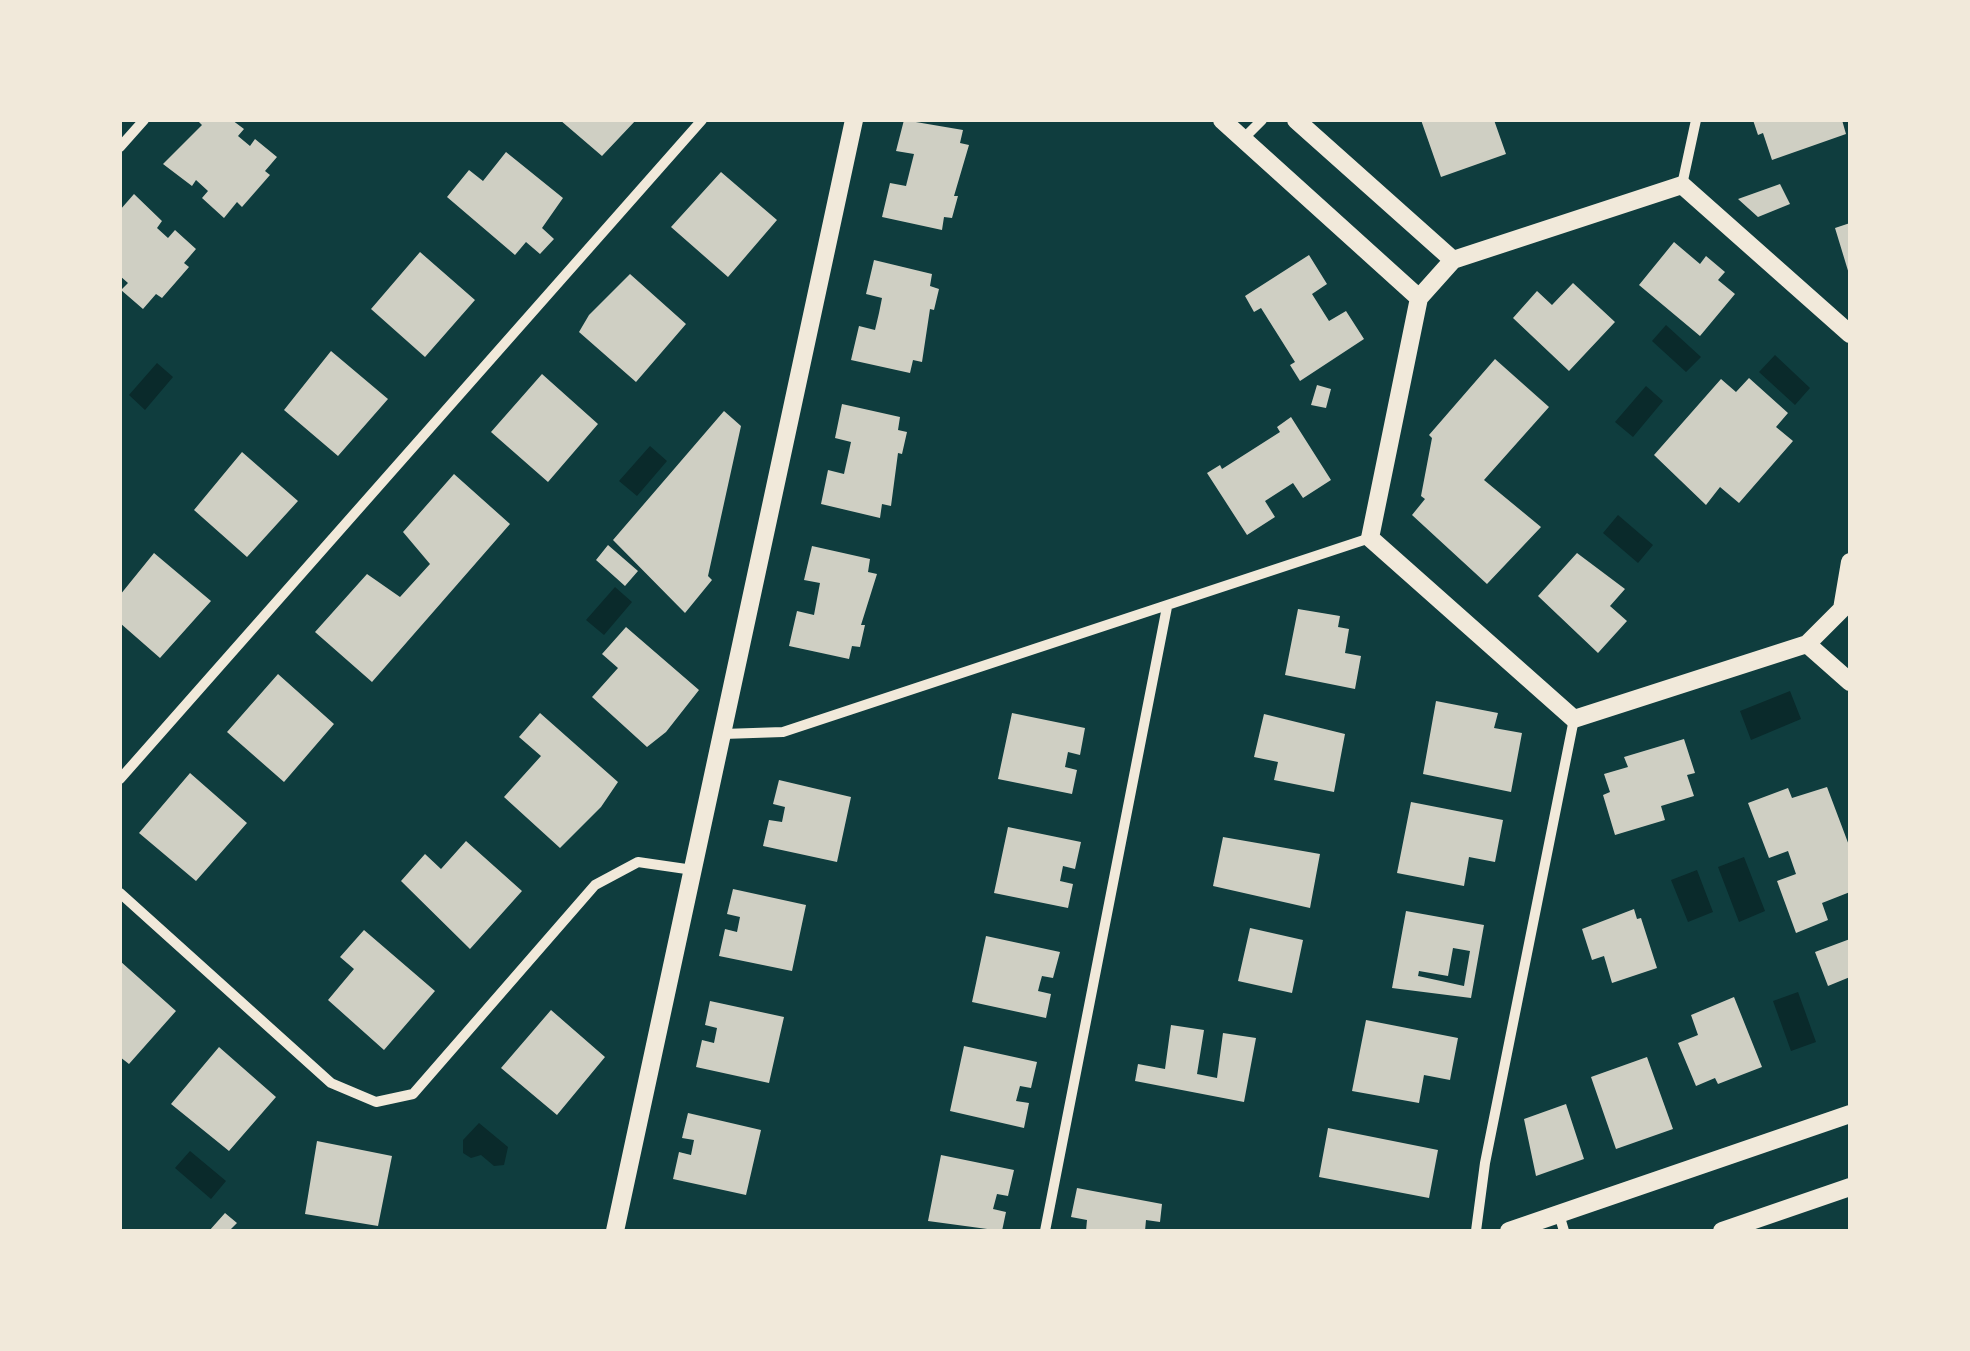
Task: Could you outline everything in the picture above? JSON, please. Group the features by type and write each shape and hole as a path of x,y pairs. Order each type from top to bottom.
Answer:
{"street":[{"path":"120,147 144,120"},
{"path":"120,779 702,120"},
{"path":"615,1231 854,120"},
{"path":"1222,120 1419,298"},
{"path":"1243,139 1262,120"},
{"path":"1296,120 1453,260"},
{"path":"1682,185 1696,120"},
{"path":"1370,538 1419,298 1453,260 1682,185"},
{"path":"1682,185 1850,334"},
{"path":"723,734 783,732 1370,538"},
{"path":"1370,538 1574,718"},
{"path":"1574,718 1807,644 1846,612 1850,562"},
{"path":"1044,1231 1167,607"},
{"path":"1807,644 1850,682"},
{"path":"1476,1231 1485,1163 1574,718"},
{"path":"120,894 331,1083 376,1102 413,1094 595,885 638,862 693,870"},
{"path":"1509,1231 1562,1223 1850,1114"},
{"path":"1722,1231 1850,1187"}],"water":[{"path":"1666,325 1701,357 1686,372 1652,341"},
{"path":"1775,355 1810,388 1795,405 1759,372"},
{"path":"157,363 173,377 145,410 129,395"},
{"path":"1646,386 1663,401 1633,437 1615,422"},
{"path":"650,446 667,461 637,496 619,481"},
{"path":"1618,515 1653,545 1638,563 1603,533"},
{"path":"615,587 632,602 604,635 586,620"},
{"path":"1790,691 1801,719 1751,740 1740,711"},
{"path":"1744,857 1765,911 1739,922 1718,867"},
{"path":"1697,870 1713,912 1688,922 1671,880"},
{"path":"1798,992 1816,1042 1791,1051 1773,1001"},
{"path":"479,1123 508,1147 504,1165 494,1166 481,1155 471,1158 463,1153 463,1140"},
{"path":"190,1151 226,1181 211,1199 175,1168"}],"building":[{"path":"197,120 232,120 244,129 238,136 250,146 255,139 277,157 265,171 270,175 242,207 237,202 224,218 202,198 208,191 196,180 192,186 163,164 202,125"},
{"path":"560,120 636,120 602,156"},
{"path":"904,120 963,130 960,143 969,145 954,196 958,196 952,218 944,217 942,230 882,217 890,183 906,186 914,154 896,151"},
{"path":"1421,120 1494,120 1506,154 1441,177"},
{"path":"1753,120 1842,120 1846,134 1772,160 1763,133 1758,135"},
{"path":"506,152 563,198 542,228 554,239 540,254 526,242 515,255 447,197 469,170 483,181"},
{"path":"721,172 777,220 728,277 671,227"},
{"path":"1780,184 1790,204 1758,217 1738,199"},
{"path":"134,194 162,221 157,228 168,238 175,230 196,249 184,263 189,267 162,298 156,294 143,309 121,290 128,283 120,276 120,210"},
{"path":"1850,223 1850,274 1849,274 1835,228"},
{"path":"1674,242 1700,264 1706,256 1725,272 1718,280 1735,294 1700,336 1639,285"},
{"path":"420,252 475,300 425,357 371,309"},
{"path":"1309,255 1327,284 1312,294 1329,321 1346,311 1364,339 1300,381 1290,365 1295,362 1261,308 1254,312 1245,296"},
{"path":"874,260 932,274 930,286 939,289 934,310 930,309 922,362 913,360 910,373 851,360 859,326 875,330 879,313 882,298 866,294"},
{"path":"630,274 686,324 636,382 579,332 589,315"},
{"path":"1573,283 1615,322 1569,371 1513,318 1537,291 1552,305"},
{"path":"331,351 388,399 338,456 284,410"},
{"path":"1495,359 1549,407 1484,480 1541,527 1487,584 1412,515 1425,499 1421,496 1432,438 1429,435"},
{"path":"542,374 598,424 548,482 491,432"},
{"path":"1749,378 1788,413 1776,427 1793,441 1739,503 1720,487 1706,505 1654,455 1721,379 1736,392"},
{"path":"1317,385 1331,389 1326,408 1311,405"},
{"path":"842,404 900,417 898,430 907,432 902,454 898,453 891,506 882,504 880,518 821,504 828,470 844,474 851,442 835,438"},
{"path":"724,411 741,426 708,576 712,580 685,613 613,540"},
{"path":"1291,417 1331,480 1303,498 1293,483 1265,501 1275,517 1247,535 1207,473 1220,465 1222,469 1280,432 1277,427"},
{"path":"242,452 298,501 247,557 194,510"},
{"path":"454,474 510,524 372,682 315,632 367,574 400,597 430,564 403,532"},
{"path":"608,545 638,571 625,586 596,560"},
{"path":"812,546 870,559 868,572 877,574 861,625 865,625 860,647 852,646 849,659 789,646 797,611 814,615 820,583 804,580"},
{"path":"154,553 211,601 160,658 120,623 120,595"},
{"path":"1577,553 1625,589 1610,606 1627,621 1598,653 1538,596"},
{"path":"1298,609 1340,616 1338,627 1349,629 1345,653 1361,656 1355,689 1285,675"},
{"path":"626,627 699,690 666,732 647,747 592,697 618,668 602,654"},
{"path":"278,674 334,724 284,782 227,732"},
{"path":"1436,701 1498,713 1494,728 1522,733 1511,792 1423,774"},
{"path":"540,713 618,782 601,807 560,848 504,797 541,756 519,737"},
{"path":"1012,713 1085,728 1080,755 1068,752 1065,767 1077,770 1072,794 998,779"},
{"path":"1264,714 1345,734 1334,792 1274,780 1278,762 1254,757"},
{"path":"1684,739 1695,773 1687,775 1694,796 1661,806 1665,820 1615,835 1603,795 1610,792 1604,774 1628,767 1624,757"},
{"path":"190,773 247,823 196,881 139,833"},
{"path":"779,780 851,797 837,862 763,846 769,820 782,822 785,807 773,804"},
{"path":"1827,787 1850,848 1850,892 1822,903 1828,920 1796,933 1777,881 1796,874 1788,851 1769,858 1748,803 1788,788 1792,798"},
{"path":"1411,802 1503,820 1495,862 1469,857 1464,886 1397,873"},
{"path":"1008,827 1081,842 1075,869 1063,866 1060,881 1073,884 1068,908 994,893"},
{"path":"1223,837 1320,854 1310,908 1213,886"},
{"path":"466,841 522,891 470,949 401,881 425,854 441,869"},
{"path":"733,889 806,905 792,971 719,956 725,929 737,932 740,917 727,914"},
{"path":"1634,909 1637,919 1641,918 1657,968 1612,983 1604,956 1592,960 1582,929"},
{"path":"1406,911 1484,925 1471,998 1392,988","holes":["1453,948 1470,951 1464,986 1418,976 1419,971 1448,976"]},
{"path":"1250,928 1303,940 1292,993 1238,981"},
{"path":"364,930 435,991 384,1050 328,1000 354,969 340,957"},
{"path":"986,936 1060,952 1053,978 1042,976 1038,991 1051,994 1046,1018 972,1002"},
{"path":"1850,939 1850,977 1828,986 1815,952"},
{"path":"120,961 176,1011 129,1064 120,1057"},
{"path":"1734,997 1762,1067 1718,1084 1715,1078 1696,1086 1678,1043 1698,1035 1691,1015"},
{"path":"710,1001 784,1017 769,1083 696,1067 702,1040 714,1043 717,1028 705,1025"},
{"path":"551,1010 605,1057 557,1115 501,1068"},
{"path":"1366,1020 1458,1038 1450,1080 1424,1075 1419,1103 1352,1091"},
{"path":"1171,1025 1204,1030 1197,1074 1217,1078 1223,1033 1256,1038 1244,1102 1135,1081 1138,1064 1165,1069"},
{"path":"964,1046 1037,1062 1031,1088 1020,1086 1016,1101 1029,1103 1024,1128 950,1111"},
{"path":"219,1047 276,1097 229,1151 171,1104"},
{"path":"1647,1057 1673,1129 1616,1149 1591,1077"},
{"path":"1566,1104 1584,1159 1536,1176 1524,1119"},
{"path":"688,1113 761,1130 746,1195 673,1179 679,1152 691,1155 694,1140 682,1138"},
{"path":"1328,1128 1438,1150 1429,1198 1319,1177"},
{"path":"317,1141 392,1156 378,1226 305,1214"},
{"path":"941,1155 1014,1170 1008,1196 997,1194 993,1209 1006,1212 1002,1231 928,1221"},
{"path":"1077,1188 1162,1204 1160,1222 1146,1220 1145,1231 1086,1231 1087,1220 1071,1217"},
{"path":"225,1213 237,1223 229,1231 209,1231"}]}
